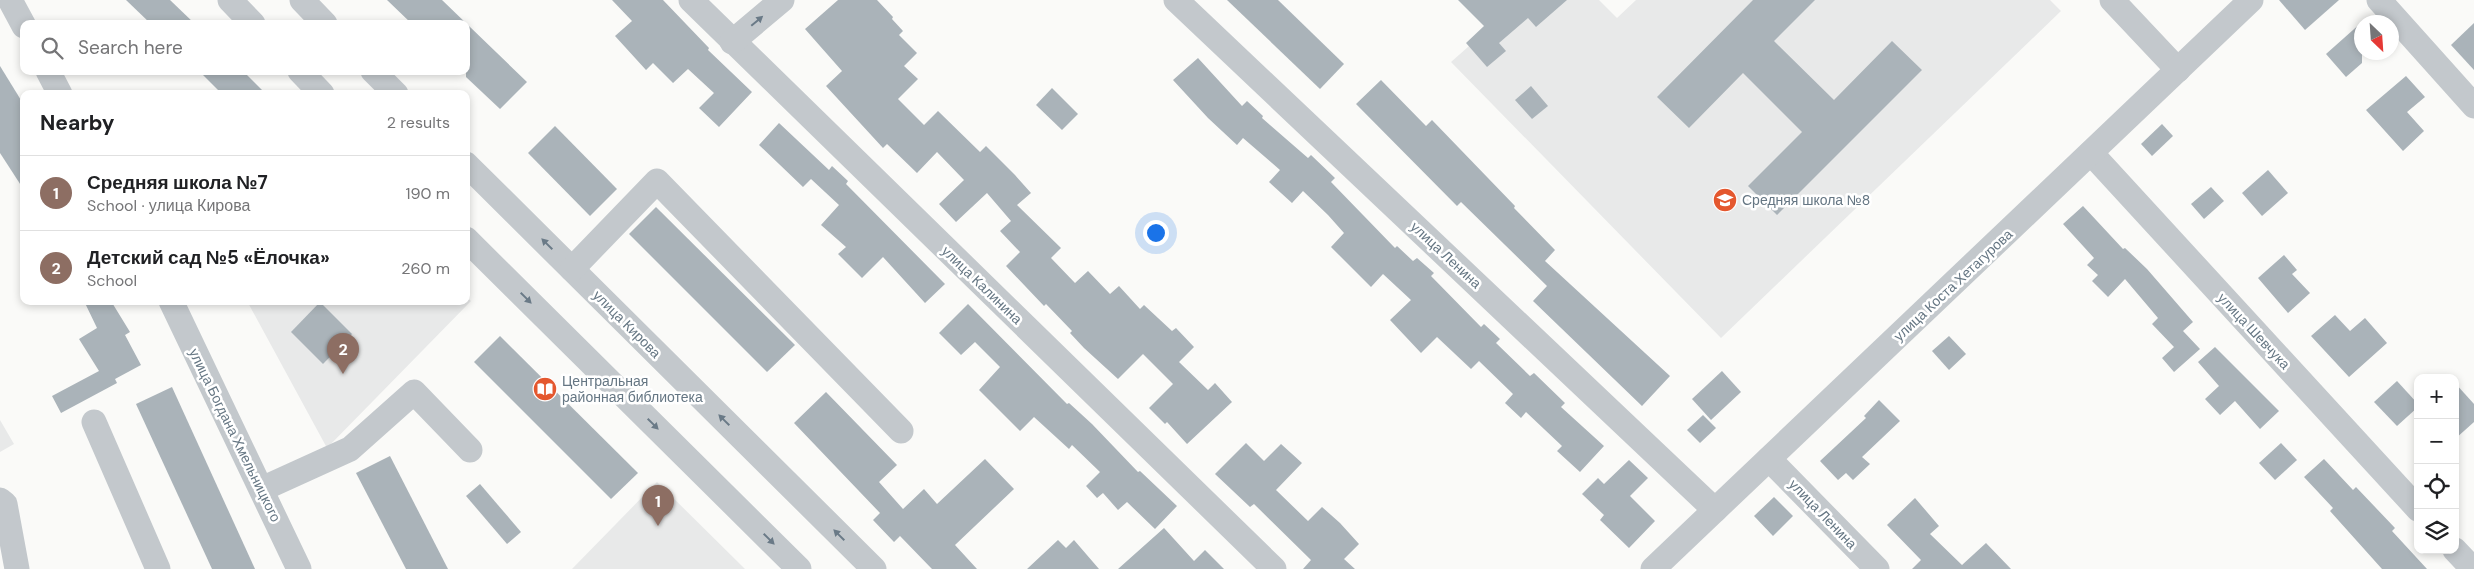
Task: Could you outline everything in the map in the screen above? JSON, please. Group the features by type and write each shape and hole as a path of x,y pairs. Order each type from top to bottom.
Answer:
{"street":[{"path":"10,0 21,20"},
{"path":"230,0 249,20"},
{"path":"302,0 322,20"},
{"name":"улица Калинина","path":"692,0 732,42 1274,569"},
{"path":"732,42 782,0"},
{"name":"улица Ленина","path":"1176,0 1716,510"},
{"path":"2112,0 2178,70"},
{"name":"улица Коста Хетагурова","path":"1654,569 2252,0"},
{"path":"2379,0 2474,106"},
{"path":"50,75 58,90"},
{"path":"304,75 318,90"},
{"path":"377,75 392,90"},
{"name":"улица Шевчука","path":"2091,153 2414,505"},
{"name":"улица Кирова","path":"470,168 874,569"},
{"path":"572,268 656,181 901,431"},
{"path":"470,243 799,569"},
{"name":"улица Богдана Хмельницкого","path":"173,305 299,569"},
{"path":"262,489 350,449 414,392 470,450"},
{"path":"94,422 158,569"},
{"name":"улица Ленина","path":"1769,458 1877,569"},
{"path":"0,500 5,504 17,569"},
{"path":"2459,554 2473,569"}],"shaded area":[{"name":"Средняя школа №8","path":"1521,0 1599,0 1617,18 1636,0 2050,0 2061,11 1721,338 1451,62"},
{"path":"249,305 467,305 327,448"},
{"path":"0,420 14,444 0,452"},
{"path":"657,482 745,569 572,569"}],"building":[{"path":"126,0 170,0 191,20 147,20"},
{"path":"387,0 442,0 463,20 408,20"},
{"path":"612,0 663,0 709,48 708,50 752,92 719,127 699,108 714,93 688,69 673,83 653,63 646,70 615,36 632,21"},
{"path":"838,0 877,0 893,17 892,19 903,31 899,35 917,53 904,66 918,79 898,99 924,125 938,111 980,152 986,146 1015,175 1031,193 1017,205 1061,248 1051,258 1075,283 1088,271 1110,294 1119,286 1140,309 1144,305 1172,331 1176,328 1194,347 1179,362 1208,390 1215,383 1232,402 1187,444 1167,422 1165,424 1149,408 1173,384 1143,354 1118,379 1084,348 1070,333 1072,331 1046,304 1044,306 1006,266 1020,252 1000,231 1011,221 987,193 956,222 939,204 964,180 937,152 917,173 887,144 883,148 826,86 842,71 805,29"},
{"path":"1227,0 1278,0 1344,64 1320,89"},
{"path":"1458,0 1567,0 1536,27 1528,18 1499,43 1506,51 1487,67 1466,43 1484,26"},
{"path":"1753,0 1815,0 1774,41 1834,100 1892,41 1922,70 1777,215 1748,186 1802,132 1743,73 1689,128 1657,97"},
{"path":"2279,0 2339,0 2305,30"},
{"path":"2474,23 2474,70 2451,45"},
{"path":"470,27 527,82 500,109 466,75 470,75"},
{"path":"2354,29 2354,60 2362,60 2362,63 2346,77 2326,54"},
{"path":"1198,58 1242,106 1247,101 1263,116 1262,118 1308,158 1311,155 1335,178 1331,182 1395,248 1397,246 1413,261 1417,258 1434,273 1431,276 1481,327 1484,324 1500,339 1496,343 1530,376 1534,373 1565,403 1561,407 1604,446 1580,472 1557,451 1562,446 1526,412 1521,418 1505,403 1513,394 1479,361 1471,369 1437,337 1421,353 1390,320 1411,300 1383,274 1371,287 1331,247 1344,233 1328,215 1303,191 1292,203 1269,182 1280,170 1243,138 1237,145 1208,118 1173,80"},
{"path":"0,66 20,98 20,184 0,153"},
{"path":"203,75 247,75 262,90 218,90"},
{"path":"2406,76 2425,97 2407,112 2424,131 2403,151 2366,110"},
{"path":"1381,80 1426,126 1432,120 1555,250 1545,261 1670,376 1642,406 1533,301 1547,286 1461,202 1457,206 1356,104"},
{"path":"1531,86 1548,106 1532,119 1515,100"},
{"path":"1052,88 1078,114 1062,130 1036,105"},
{"path":"779,123 829,170 832,166 848,181 846,184 945,284 925,303 883,257 862,278 838,254 846,247 821,225 839,205 811,179 803,187 759,145"},
{"path":"2162,124 2173,136 2152,156 2141,144"},
{"path":"555,126 617,189 590,216 528,153"},
{"path":"2268,170 2288,193 2262,216 2242,193"},
{"path":"2211,187 2224,201 2204,219 2191,204"},
{"path":"2083,206 2123,249 2125,248 2147,269 2193,322 2183,331 2200,349 2174,372 2162,358 2174,347 2152,324 2158,318 2125,279 2108,297 2092,281 2098,275 2087,265 2094,258 2063,224"},
{"path":"656,207 795,345 767,372 629,234"},
{"path":"2284,255 2297,270 2292,274 2310,293 2288,313 2258,278"},
{"path":"968,304 1067,404 1069,403 1092,424 1138,472 1140,471 1177,506 1155,529 1127,502 1118,510 1103,493 1097,498 1086,486 1100,472 1072,445 1069,449 1034,417 1020,431 979,390 1000,367 975,342 961,355 939,333"},
{"path":"86,305 113,305 130,332 125,335 141,365 115,379 117,383 61,413 52,396 99,371 79,339 97,328"},
{"path":"317,305 323,305 352,334 323,364 291,332"},
{"path":"2335,315 2350,331 2365,318 2387,343 2349,377 2311,336"},
{"path":"500,336 638,473 611,499 474,362"},
{"path":"1949,336 1966,354 1949,370 1932,351"},
{"path":"2215,347 2279,411 2260,429 2235,401 2220,415 2205,399 2219,386 2198,362"},
{"path":"1722,371 1741,392 1711,420 1692,399"},
{"path":"2397,381 2414,400 2414,411 2397,426 2374,402"},
{"path":"172,387 255,569 212,569 136,404"},
{"path":"2459,387 2474,404 2474,422 2459,435"},
{"path":"826,392 897,465 879,482 903,509 924,489 937,504 985,459 1014,489 955,545 977,569 932,569 900,536 894,542 873,520 880,513 794,423"},
{"path":"1879,400 1900,421 1862,457 1870,464 1853,480 1846,473 1838,480 1820,461 1866,418 1864,416"},
{"path":"1703,415 1716,428 1700,443 1687,430"},
{"path":"1246,443 1264,461 1281,444 1302,463 1276,490 1308,521 1322,507 1340,523 1359,544 1344,559 1355,569 1303,569 1311,560 1254,504 1250,507 1215,474"},
{"path":"2281,443 2297,460 2275,480 2259,463"},
{"path":"390,456 448,569 406,569 356,473"},
{"path":"2324,459 2353,490 2356,487 2395,528 2392,531 2427,569 2382,569 2330,511 2333,508 2304,477"},
{"path":"1629,460 1648,478 1630,496 1655,521 1629,548 1600,520 1604,515 1582,494 1598,478 1604,484"},
{"path":"480,484 521,532 507,544 466,496"},
{"path":"1774,497 1793,516 1773,536 1754,516"},
{"path":"1915,498 1939,526 1930,534 1962,565 1986,543 2011,569 1912,569 1921,560 1887,525"},
{"path":"1164,528 1194,561 1205,550 1224,569 1118,569"},
{"path":"1058,540 1066,548 1074,540 1099,569 1027,569"}],"place":[{"name":"Средняя школа №8","path":"1725,200"},
{"name":"Детский сад №5 «Ёлочка»","path":"343,374"},
{"name":"Центральная районная библиотека","path":"545,389"},
{"name":"Средняя школа №7","path":"658,526"}]}
